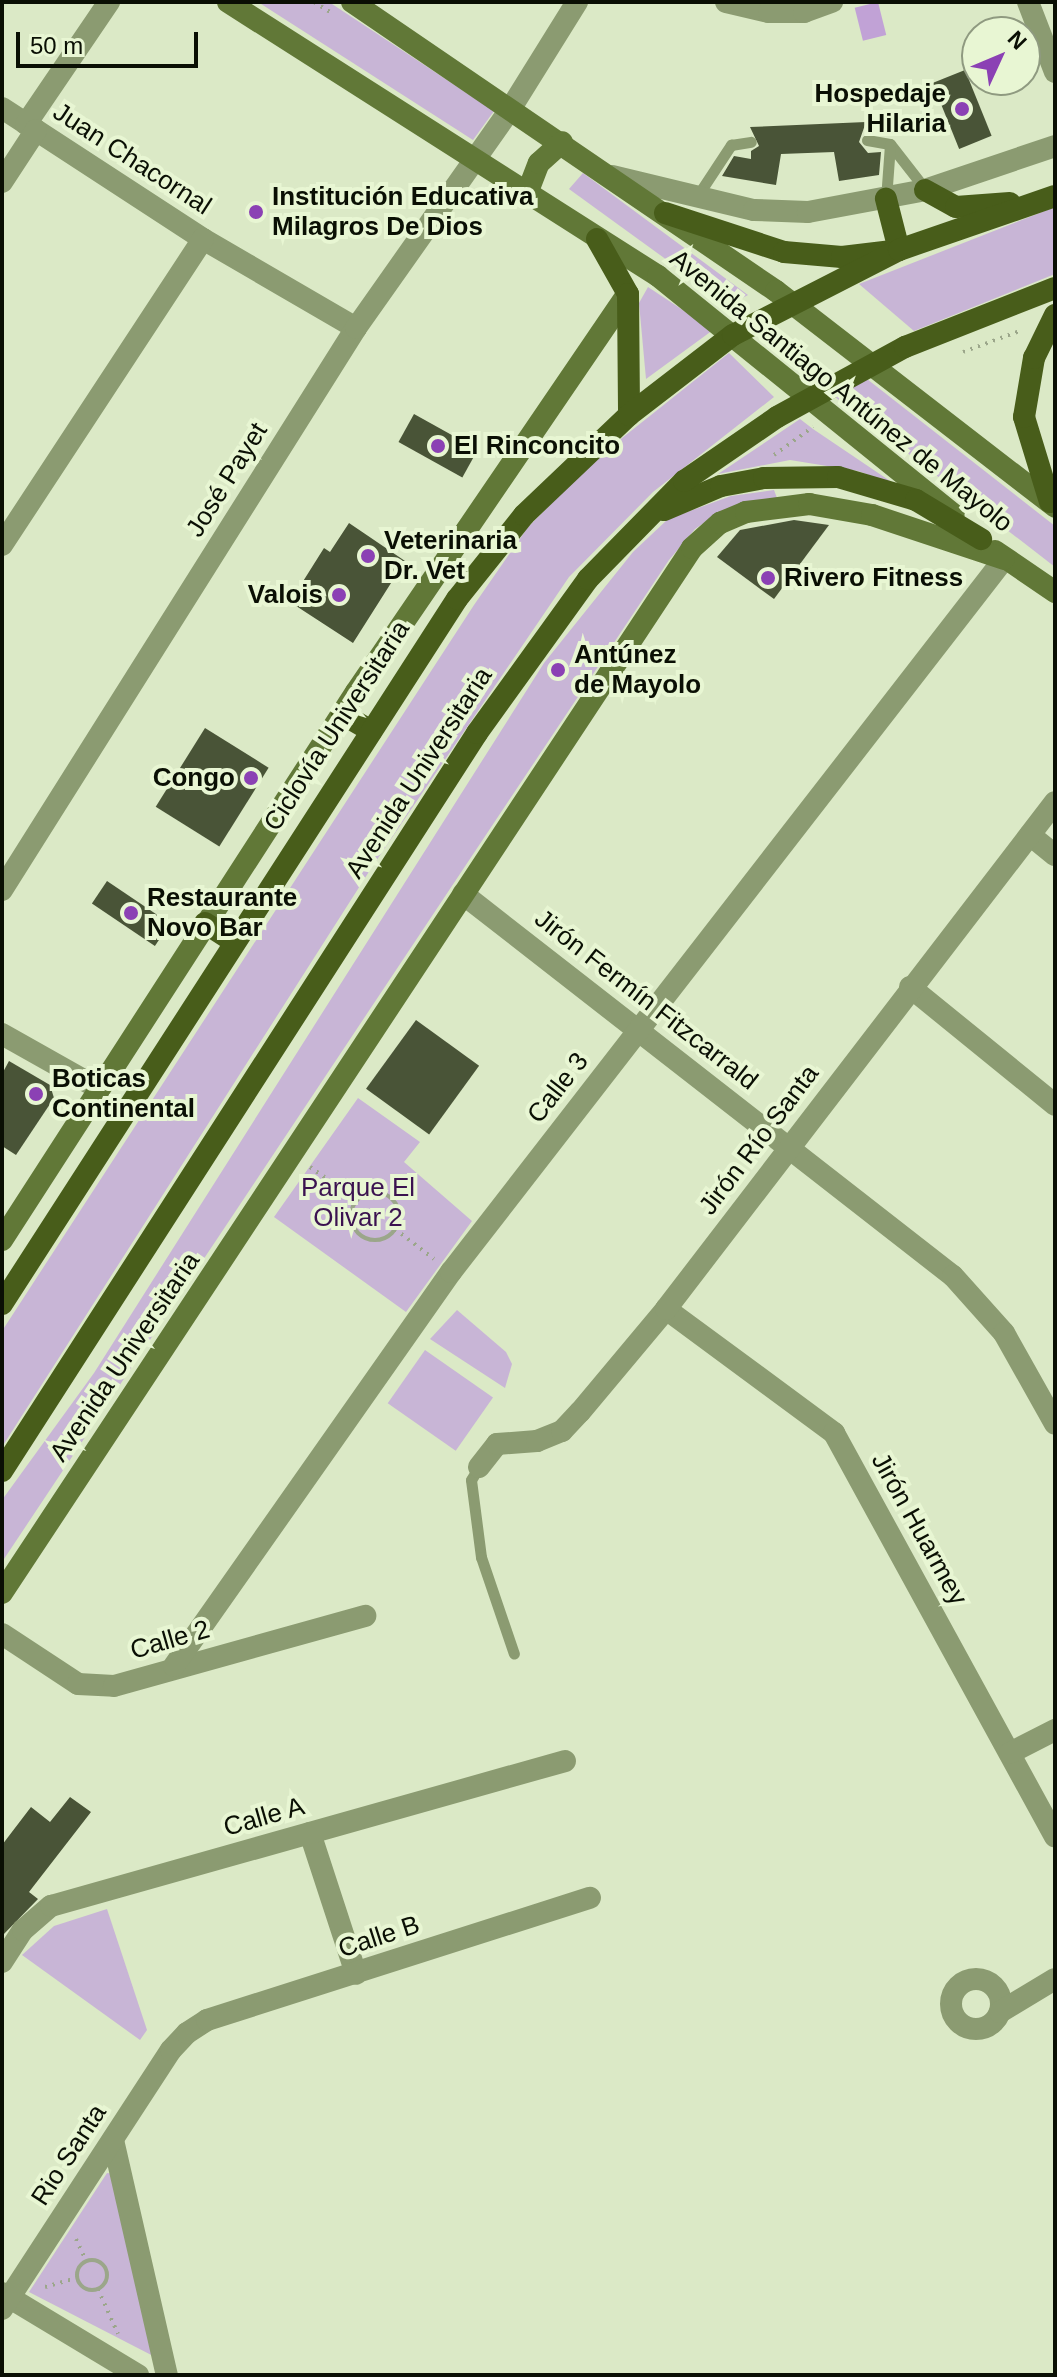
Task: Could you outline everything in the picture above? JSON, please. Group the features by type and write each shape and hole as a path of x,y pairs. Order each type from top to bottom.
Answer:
{"main road":[{"name":"Avenida Santiago Antúnez de Mayolo","path":"228,2 476,157 597,239 658,276 812,397 1004,559 1055,592"},
{"name":"Avenida Santiago Antúnez de Mayolo","path":"352,2 612,176 791,303 873,362 1052,504"},
{"path":"528,191 539,163 562,142"},
{"path":"925,190 956,207 1049,198"},
{"path":"2,1304 457,599 515,525 629,415 733,335 899,250 1049,198"},
{"path":"886,199 899,250"},
{"path":"665,213 784,252 842,257 899,250"},
{"path":"597,239 628,294 629,415"},
{"name":"Avenida Universitaria","path":"2,1471 477,733 555,619 648,517 721,453 873,362 1055,288"},
{"path":"2,1240 342,714 628,294"},
{"path":"1052,504 1024,417 1034,358 1055,315"},
{"path":"648,517 721,486 764,478 838,477 916,500 981,539"},
{"name":"Avenida Universitaria","path":"2,1593 692,548 720,523 746,512 809,504 872,515 1004,559"},
{"path":"342,714 371,731"},
{"path":"205,923 234,942"}],"street":[{"path":"2,182 31,127 109,2"},
{"name":"José Payet","path":"2,890 356,328 511,108 577,2"},
{"path":"726,2 769,12 804,12 832,2"},
{"path":"1028,2 1055,72"},
{"name":"Juan Chacornal","path":"2,108 203,239 356,328"},
{"path":"612,176 695,199 754,210 808,212 925,190 1055,146"},
{"path":"2,545 203,239"},
{"name":"Calle 3","path":"174,1666 451,1272 1004,559"},
{"name":"Jirón Río Santa","path":"479,1467 497,1444 537,1441 562,1431 666,1309 910,987 1055,802"},
{"path":"1030,835 1055,855"},
{"name":"Jirón Fermín Fitzcarrald","path":"463,894 790,1146 981,1303 1055,1424"},
{"path":"910,987 1055,1105"},
{"path":"2,1034 98,1088"},
{"name":"Jirón Huarmey","path":"666,1309 834,1433 1055,1836"},
{"name":"Calle 2","path":"2,1634 62,1675 91,1686 114,1686 174,1666 365,1616"},
{"path":"1010,1753 1055,1730"},
{"name":"Calle A","path":"2,1962 23,1930 51,1906 565,1761"},
{"path":"310,1833 356,1974"},
{"name":"Calle B","path":"187,2033 207,2020 590,1898"},
{"path":"1000,2012 1055,1979"},
{"name":"Rio Santa","path":"4,2300 187,2033"},
{"path":"113,2140 167,2375"},
{"path":"4,2300 138,2375"}],"lane":[{"path":"867,140 890,144 925,190"},
{"path":"695,199 731,145 751,142"},
{"path":"886,199 890,144"},
{"path":"479,1467 471,1480 481,1557 514,1654"}],"path":[{"path":"293,1155 357,1200"},
{"path":"370,1192 386,1195 399,1214 395,1229 383,1238 361,1235 352,1223 357,1200 370,1192"},
{"path":"395,1229 451,1272"},
{"path":"66,2244 73,2233 86,2260"},
{"path":"36,2289 77,2278 86,2260"},
{"path":"86,2260 99,2261 107,2271 98,2289"},
{"path":"36,2289 44,2278"},
{"path":"77,2278 85,2289 98,2289"},
{"path":"36,2289 50,2297"},
{"path":"98,2289 118,2334"},
{"path":"105,2326 130,2340"}],"green space":[{"path":"258,2 329,2 494,111 473,140"},
{"path":"583,173 748,295 729,305 569,189"},
{"path":"1055,207 1055,274 914,331 859,284"},
{"path":"648,287 713,330 646,379 639,303"},
{"path":"729,353 774,397 653,492 569,577 372,867 2,1447 2,1331 474,605 528,527 561,494 607,450"},
{"path":"867,379 1055,526 1055,567 835,397"},
{"path":"800,419 896,485 858,471 790,460 718,474"},
{"path":"774,490 777,498 717,514 695,529 669,560 2,1562 2,1500 94,1373 544,663 633,552 668,519 731,496"},
{"name":"Parque El Olivar 2","path":"358,1098 420,1142 404,1162 472,1221 406,1312 274,1217"},
{"path":"457,1310 506,1352 512,1364 505,1388 430,1339"},
{"path":"425,1350 493,1398 456,1451 388,1403"},
{"path":"107,1909 147,2030 140,2040 22,1955 54,1926"},
{"path":"107,2173 115,2174 159,2359 29,2292"}],"shaded area":[{"path":"878,2 886,35 863,41 855,8"}],"building":[{"name":"Hospedaje Hilaria","path":"961,72 961,96 976,96 992,136 959,149 933,83"},
{"path":"866,122 859,142 868,153 881,152 879,175 839,181 834,152 781,154 776,185 722,176 734,156 751,159 751,151 759,146 750,127"},
{"name":"El Rinconcito","path":"414,414 478,449 462,477 398,442"},
{"name":"Rivero Fitness","path":"794,520 829,525 774,599 717,557 740,530"},
{"name":"Valois","path":"349,523 405,561 353,643 290,602 324,548 330,552"},
{"path":"205,728 269,768 219,847 156,807"},
{"name":"Restaurante Novo Bar","path":"107,881 170,923 155,946 92,903"},
{"path":"416,1020 479,1066 429,1135 366,1089"},
{"path":"9,1061 50,1085 54,1098 16,1155 2,1146 2,1074"},
{"path":"70,1797 91,1812 29,1892 38,1899 2,1936 2,1845 31,1807 50,1822"}],"place":[{"name":"Hospedaje Hilaria","path":"962,109"},
{"name":"Institución Educativa Milagros De Dios","path":"256,212"},
{"name":"El Rinconcito","path":"438,446"},
{"name":"Veterinaria Dr. Vet","path":"368,556"},
{"name":"Rivero Fitness","path":"768,578"},
{"name":"Valois","path":"339,595"},
{"name":"Antúnez de Mayolo","path":"558,670"},
{"name":"Congo","path":"251,778"},
{"name":"Restaurante Novo Bar","path":"131,913"},
{"name":"Boticas Continental","path":"36,1094"}]}
